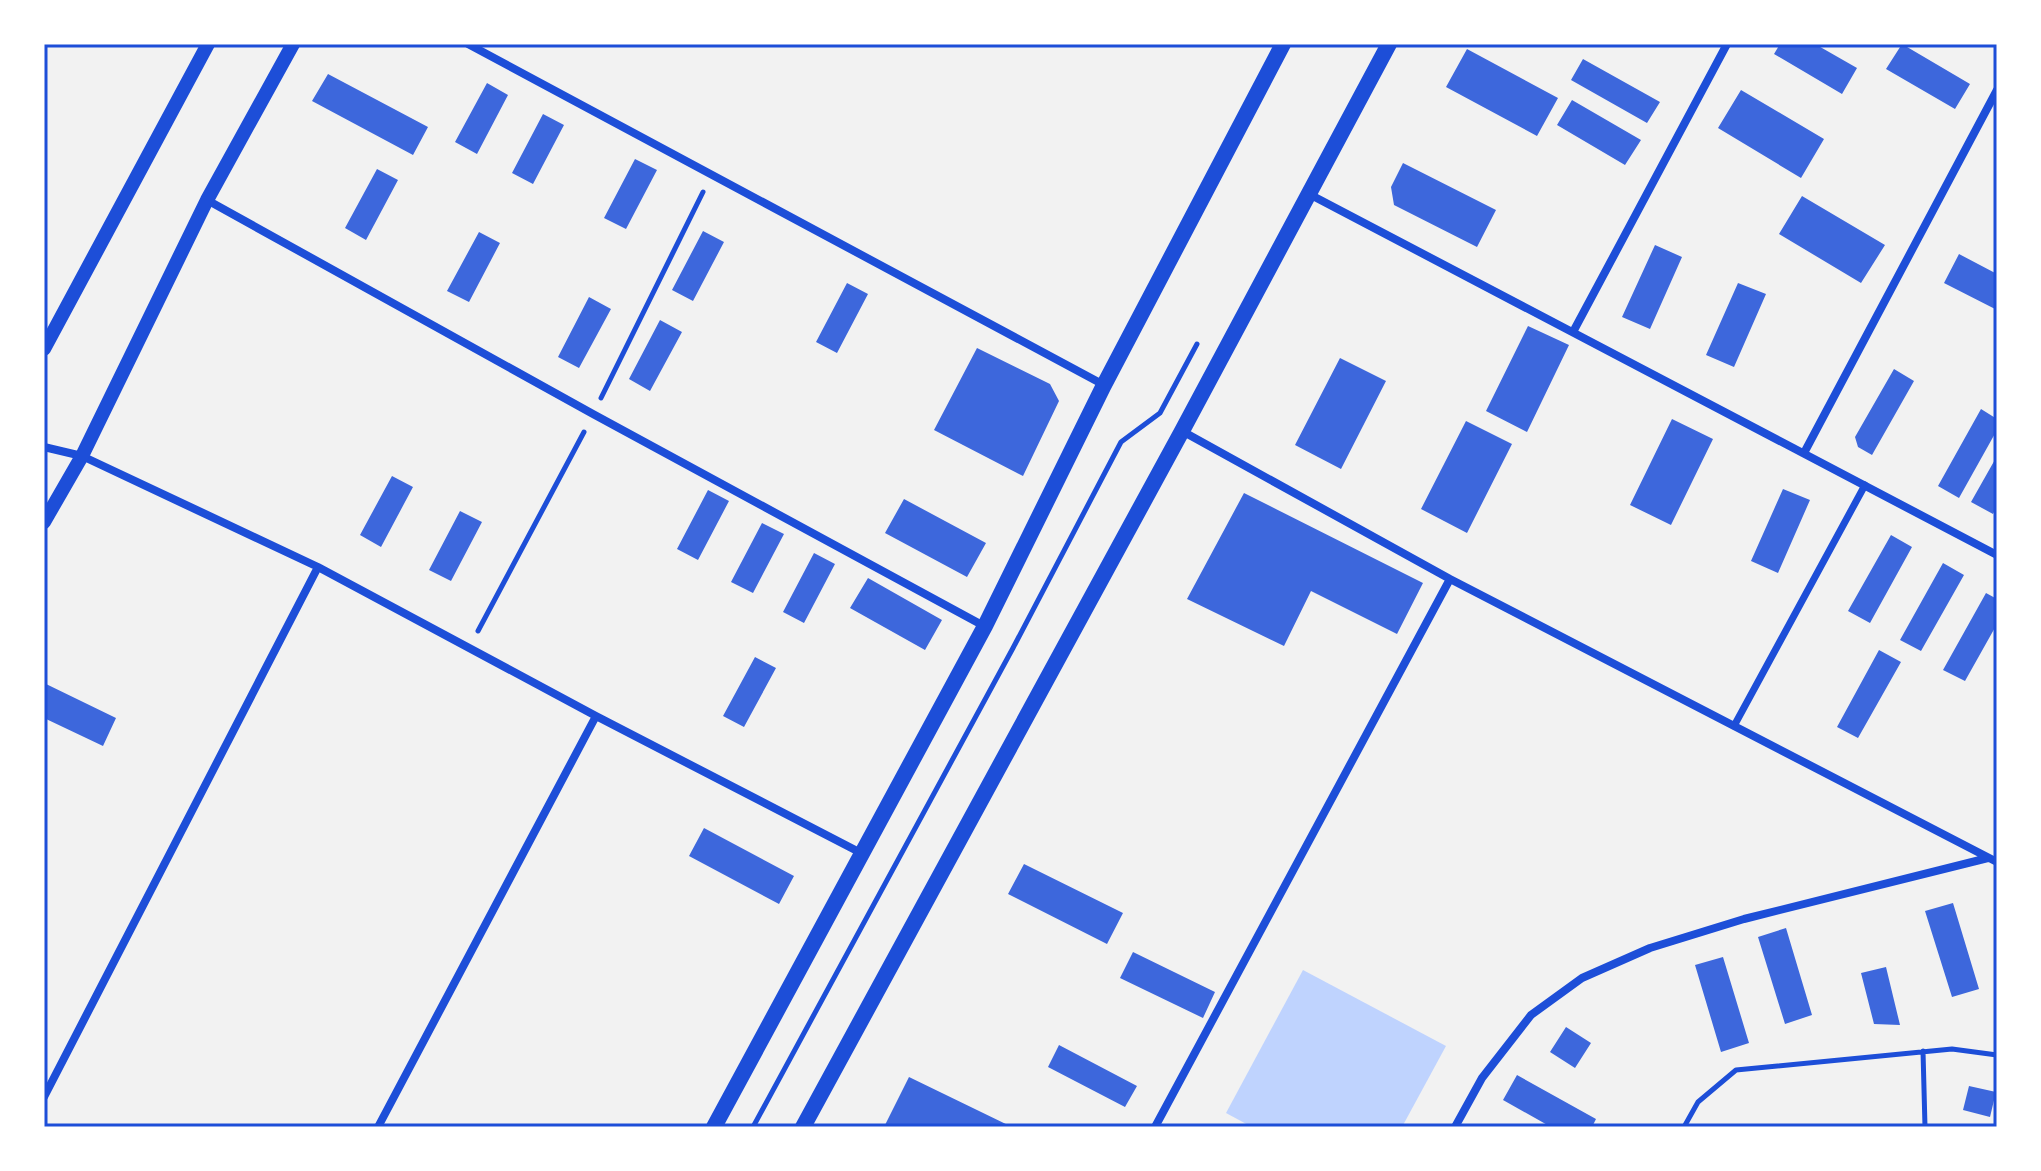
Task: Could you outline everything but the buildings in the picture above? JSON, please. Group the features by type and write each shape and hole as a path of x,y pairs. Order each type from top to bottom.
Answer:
{"main road":[{"path":"714,1127 985,626 1104,385 1283,44"},
{"path":"803,1127 1389,44"}],"street":[{"path":"44,349 208,44"},
{"path":"44,522 82,456 207,200 293,44"},
{"path":"468,44 1104,385"},
{"path":"1573,332 1727,44"},
{"path":"1804,453 1997,90"},
{"path":"1308,193 1997,555"},
{"path":"207,200 985,626"},
{"path":"1182,431 1450,579 1993,860"},
{"path":"44,447 82,456 318,567 863,854"},
{"path":"1734,726 1865,485"},
{"path":"44,1097 318,567"},
{"path":"1155,1127 1450,579"},
{"path":"378,1127 596,716"},
{"path":"1455,1127 1482,1078 1531,1015 1582,978 1650,948 1744,919 1993,860"}],"path":[{"path":"753,1127 1121,442 1160,413 1197,343"},
{"path":"1684,1127 1698,1102 1736,1070 1952,1049 1997,1055"},
{"path":"1923,1051 1925,1127"}],"water":[{"path":"1303,970 1446,1046 1402,1127 1252,1127 1226,1113"}]}
